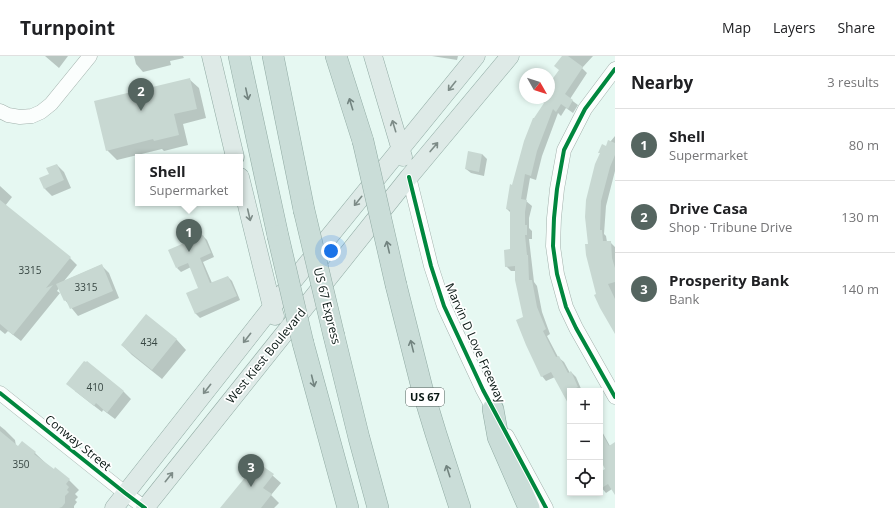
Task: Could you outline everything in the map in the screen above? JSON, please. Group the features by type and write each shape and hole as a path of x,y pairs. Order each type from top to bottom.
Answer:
{"highway":[{"path":"239,56 303,343 348,508"},
{"name":"US 67 Express","path":"272,56 304,210 359,438 378,508"},
{"name":"US 67","path":"336,56 363,141 396,285 422,388 460,508"},
{"path":"493,409 498,437 529,508"}],"main road":[{"path":"211,56 234,154"},
{"name":"Marvin D Love Freeway","path":"373,56 409,177"},
{"name":"West Kiest Boulevard","path":"114,508 272,307 476,56"},
{"name":"West Kiest Boulevard","path":"145,508 409,177 510,56"},
{"path":"243,189 272,307 282,335"},
{"path":"192,409 211,424"}],"street":[{"path":"0,110 8,115 20,117 32,116 42,112 51,104 90,56"},
{"path":"615,69 585,110 564,150 557,189 553,246 557,274 566,307 576,328 615,397"},
{"name":"Marvin D Love Freeway","path":"409,177 431,266 444,306 483,390 546,508"},
{"name":"Conway Street","path":"0,393 145,508"}],"building":[{"path":"562,56 568,56 583,67 565,94 573,100 568,109 561,104 556,112 553,109 537,151 531,176 525,174 521,199 527,200 525,225 527,225 527,235 525,235 528,255 529,280 532,280 537,307 546,329 543,331 556,357 559,356 568,373 571,371 578,387 567,388 567,401 551,372 541,377 526,345 516,320 523,317 515,280 515,266 505,267 504,250 510,249 510,210 506,209 510,184 512,185 524,141 533,118 543,104 555,104 555,76 559,70 554,66"},
{"path":"190,78 197,109 174,114 179,135 154,141 153,139 106,151 94,101"},
{"path":"608,140 615,143 615,155 610,167 601,201 600,230 602,230 603,241 611,241 612,258 615,268 615,282 608,284 615,299 615,334 594,295 596,294 586,255 585,244 588,244 585,217 586,200 595,164 600,153 598,153 602,144 606,146"},
{"path":"468,151 482,154 479,172 465,169"},
{"path":"57,164 64,180 44,189 39,178 49,174 46,168"},
{"path":"0,200 71,257 46,288 53,285 13,335 0,324"},
{"path":"203,235 211,253 200,258 210,283 228,276 237,296 195,314 186,293 198,288 188,263 176,268 168,250"},
{"path":"102,264 113,291 70,309 66,300 64,301 56,284"},
{"path":"146,314 177,339 152,370 121,345"},
{"path":"84,361 87,361 124,391 107,413 96,403 94,406 66,384"},
{"path":"0,431 18,446 22,441 36,452 34,454 54,469 55,467 70,479 66,484 69,487 67,490 69,492 65,496 65,503 62,507 0,508"},
{"path":"603,435 609,446 615,442 615,495 608,484 603,487 603,470 605,469 603,465"},
{"path":"264,467 274,474 263,488 272,494 261,508 220,508 247,475 253,480"}],"cycle path":[{"path":"615,69 585,109 564,150 557,189 553,246 557,274 566,307 576,328 615,397"},
{"path":"409,177 431,266 444,306 483,390 546,508"},
{"path":"0,393 145,508"}],"place":[{"name":"Drive Casa","path":"141,111"},
{"name":"Shell","path":"189,252"},
{"name":"Prosperity Bank","path":"251,487"}]}
